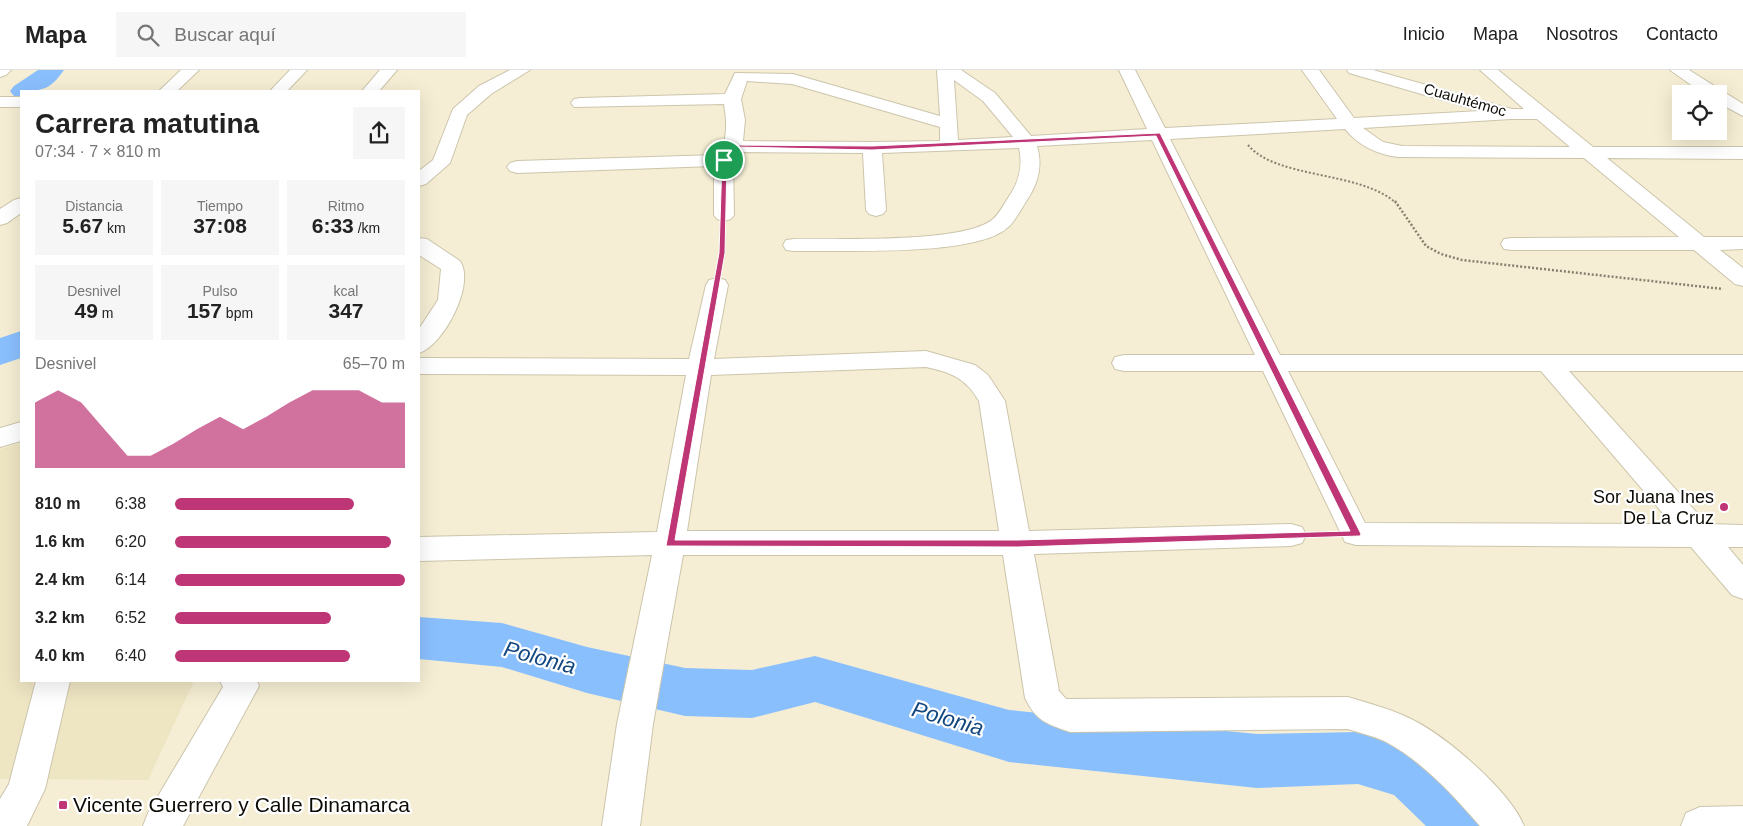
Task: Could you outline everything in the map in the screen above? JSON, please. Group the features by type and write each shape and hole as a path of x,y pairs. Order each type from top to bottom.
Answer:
{"street":[{"path":"0,72 4,70"},
{"path":"168,90 192,70"},
{"path":"279,90 299,70"},
{"path":"371,90 390,70"},
{"path":"420,179 441,163 459,113 485,90 522,70"},
{"path":"945,70 950,124 949,146"},
{"path":"794,244 943,242 977,236 1000,224 1022,194 1030,173 1030,155 1026,141 988,97 950,70"},
{"path":"1127,70 1356,534 1743,536"},
{"path":"1310,70 1350,123 1372,144 1397,151 1743,153"},
{"name":"Cuauhtémoc","path":"1355,70 1511,114 1541,114"},
{"path":"1488,70 1591,152 1743,279"},
{"path":"1678,70 1701,85"},
{"path":"724,215 729,153 736,120 732,98 743,73 793,79 950,124"},
{"path":"580,103 732,98"},
{"path":"1727,101 1743,111"},
{"path":"0,102 20,102"},
{"path":"518,167 729,153 949,146 1511,114"},
{"path":"872,148 876,210"},
{"path":"0,194 20,192"},
{"path":"0,219 20,205"},
{"path":"1512,244 1743,243"},
{"path":"420,245 431,254 452,266 454,278 449,305 420,344"},
{"path":"621,826 635,724 655,630 700,366 717,285"},
{"path":"420,366 700,366 926,359 961,367 982,381 992,401 1018,543 1043,698 1054,710 1070,716 1348,713 1383,723 1415,741 1468,784 1505,826"},
{"path":"1124,363 1743,363"},
{"path":"1548,363 1743,586"},
{"path":"0,438 20,431"},
{"path":"420,549 670,543 1018,543 1292,535"},
{"path":"6,826 26,789 53,682"},
{"path":"162,826 242,686 238,682"},
{"path":"1700,826 1743,825"}],"path":[{"path":"1242,130 1246,142 1253,151 1265,159 1378,190 1390,196 1400,203 1423,244 1442,254 1462,260 1724,289"},
{"path":"717,285 724,215"},
{"path":"1292,535 1356,534"}],"shaded area":[{"path":"20,443 20,682 194,682 148,780 0,779 0,449"}],"waterway":[{"name":"Polonia","path":"25,90 42,80 52,70"},
{"name":"Polonia","path":"0,353 20,343"},
{"name":"Polonia","path":"420,638 502,645 587,670 685,692 752,694 815,679 1009,736 1257,761 1358,758 1411,773 1442,800 1463,826"}],"place":[{"name":"Sor Juana Ines De La Cruz","path":"1724,507"},
{"name":"Vicente Guerrero y Calle Dinamarca","path":"63,805"}],"route":[{"path":"1158,134 1356,534 1018,543 670,543 700,366 722,253 724,160 733,146 872,148 949,146 1158,134"}]}
